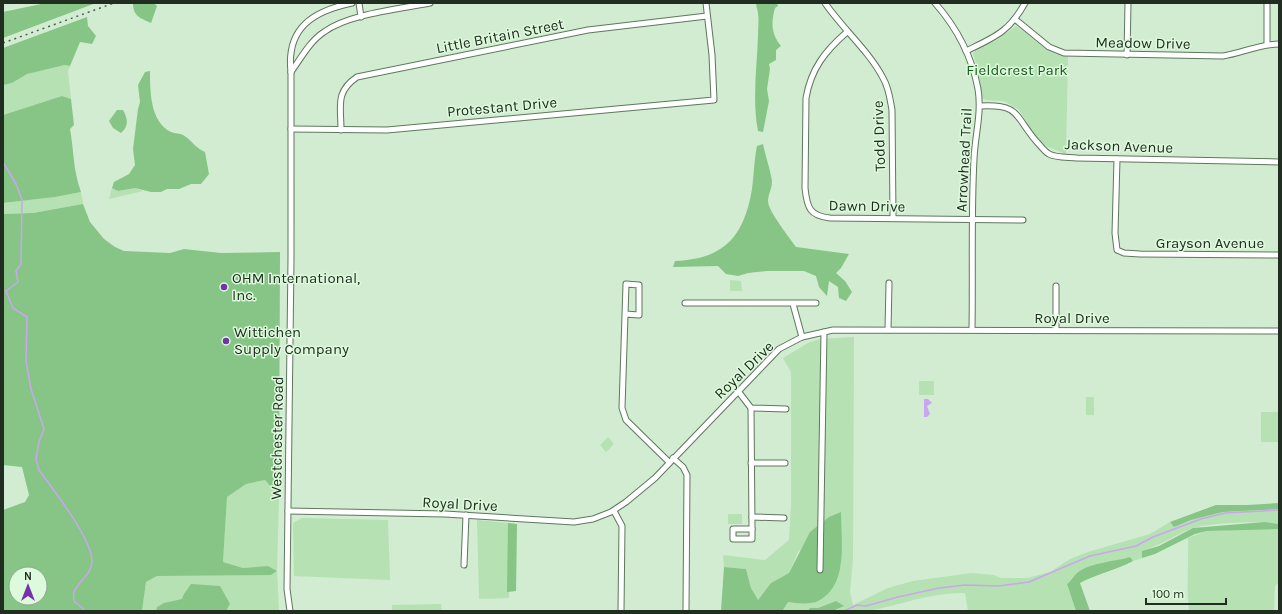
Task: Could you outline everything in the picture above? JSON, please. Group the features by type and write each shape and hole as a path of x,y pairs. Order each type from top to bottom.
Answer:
{"street":[{"name":"Westchester Road","path":"290,611 287,589 291,129 290,59 292,44 302,26 314,16 331,8 352,3"},
{"path":"359,3 361,17"},
{"path":"291,72 311,43 324,31 341,23 361,17 430,3"},
{"path":"706,3 707,16"},
{"name":"Todd Drive","path":"824,3 876,66 884,79 889,93 892,110 893,218"},
{"name":"Arrowhead Trail","path":"935,3 958,33 966,51 974,74 980,106 974,157 972,329"},
{"path":"966,51 996,36 1016,20 1025,3"},
{"path":"1127,55 1128,3"},
{"path":"1267,3 1267,44"},
{"name":"Protestant Drive","path":"291,129 388,130 714,100 707,16"},
{"name":"Little Britain Street","path":"341,130 341,92 348,83 357,76 588,30 707,16"},
{"name":"Meadow Drive","path":"1016,20 1049,46 1064,53 1223,56 1239,54 1267,44 1279,44"},
{"name":"Dawn Drive","path":"847,32 826,52 817,65 809,85 806,98 804,188 806,201 810,210 820,217 1023,220"},
{"name":"Jackson Avenue","path":"980,106 994,105 1006,108 1018,115 1029,133 1050,155 1077,158 1279,162"},
{"name":"Grayson Avenue","path":"1118,159 1115,244 1117,250 1124,253 1140,254 1279,255"},
{"path":"888,330 889,283"},
{"path":"625,314 639,315 639,285 626,284 625,314 622,408 626,420 671,460 683,467 687,475 686,611"},
{"path":"1056,286 1056,330"},
{"path":"685,303 816,303"},
{"path":"793,304 802,337"},
{"name":"Royal Drive","path":"288,511 466,515 574,522 593,519 614,511 655,478 779,350 802,337 824,332 847,329 1279,331"},
{"path":"820,570 824,332"},
{"path":"738,391 751,408 752,529"},
{"path":"751,408 786,408"},
{"path":"751,463 785,462"},
{"path":"614,511 622,526 621,611"},
{"path":"464,565 466,515"},
{"path":"752,517 784,518"}],"green space":[{"path":"46,3 96,3 3,38 3,12"},
{"path":"133,3 154,3 157,6 151,23 140,18 136,14"},
{"path":"757,3 777,3 778,6 775,8 773,28 775,37 781,46 776,50 776,60 769,64 770,69 767,89 769,101 763,132 758,131 755,107 758,20"},
{"path":"87,17 88,26 96,36 92,44 80,42 70,66 65,65 27,74 12,83 3,85 3,48"},
{"name":"Fieldcrest Park","path":"1016,26 1046,49 1053,53 1068,56 1066,154 1046,146 1037,138 1019,110 1004,101 986,100 982,98 979,73 973,54 976,49 997,40"},
{"path":"65,65 70,66 68,71 71,99 62,96 3,115 3,85 12,83 27,74"},
{"path":"150,71 151,96 155,114 159,121 171,132 183,135 205,152 209,174 201,184 191,184 179,189 167,189 161,192 151,192 135,188 118,191 112,188 114,182 129,174 135,165 133,149 140,102 138,85 145,72"},
{"path":"62,96 71,99 74,125 70,129 75,168 81,192 55,197 3,203 3,115"},
{"path":"117,110 123,110 127,119 125,128 121,133 113,128 109,121"},
{"path":"763,144 772,180 768,200 769,205 784,231 796,247 849,254 841,268 836,273 845,281 852,292 846,301 839,298 838,287 829,281 827,296 819,287 816,276 804,271 767,271 748,273 738,276 726,274 718,266 673,267 675,261 707,256 719,250 729,242 737,232 748,206 752,189 757,146"},
{"path":"112,188 118,191 135,188 143,191 109,199"},
{"path":"81,192 83,204 33,213 3,214 3,203 55,197"},
{"path":"83,204 90,222 104,239 115,247 124,251 170,253 184,249 221,253 280,252 279,496 265,480 246,484 227,497 223,562 243,568 268,566 277,571 271,575 157,576 146,582 142,611 3,611 3,510 25,502 29,495 22,467 3,465 3,214 33,213"},
{"path":"730,280 741,281 742,291 730,291"},
{"path":"854,337 853,558 850,592 853,605 888,588 913,581 972,573 994,575 1001,578 1028,578 1050,572 1070,559 1088,552 1150,534 1170,522 1174,526 1223,512 1279,509 1279,524 1248,522 1200,526 1142,551 1142,558 1133,561 1130,557 1077,572 1067,584 1076,611 968,611 965,593 929,596 866,612 833,611 839,609 836,601 818,608 810,608 808,611 783,610 787,602 807,603 841,566 841,513 798,552 789,573 771,583 758,600 751,588 746,569 724,567 723,555 765,560 789,540 791,506 791,372 783,358 808,343 820,339"},
{"path":"919,381 934,381 934,395 919,395"},
{"path":"1086,397 1094,397 1094,415 1086,415"},
{"path":"1261,412 1279,412 1279,442 1261,442"},
{"path":"608,437 614,444 606,452 600,445"},
{"path":"265,480 279,496 277,571 268,566 243,568 223,562 227,497 246,484"},
{"path":"1279,503 1279,509 1223,512 1191,520 1174,527 1170,522 1216,505"},
{"path":"841,512 841,561 835,584 828,594 818,601 811,603 788,602 783,610 787,611 721,611 724,567 746,569 751,588 758,600 771,583 789,573 810,532 829,517"},
{"path":"728,514 742,514 742,524 728,524"},
{"path":"302,518 388,520 390,580 294,576 293,523"},
{"path":"477,520 508,523 509,598 479,599"},
{"path":"1265,522 1279,524 1278,529 1207,531 1195,534 1155,554 1142,558 1142,551 1159,546 1193,528"},
{"path":"508,523 517,524 516,591 507,592"},
{"path":"1279,524 1279,582 1275,586 1274,611 1189,611 1188,538 1207,531 1278,528"},
{"path":"1130,557 1133,561 1080,583 1090,611 1076,611 1067,584 1077,573 1096,564"},
{"path":"277,571 279,611 226,611 230,604 202,600 184,600 166,603 157,607 156,611 142,611 146,582 157,576 271,575"},
{"path":"191,584 220,586 230,604 226,611 156,611 157,607 164,603 182,599"},
{"path":"836,601 844,606 833,611 808,611 810,608 818,608"},
{"path":"441,604 442,611 392,611 392,605"}],"shaded area":[{"path":"924,399 928,399 932,403 927,406 930,414 927,417 924,417"}],"waterway":[{"path":"3,162 16,184 22,200 21,264 16,271 18,282 6,291 13,308 27,317 26,361 31,389 44,429 39,442 36,459 39,470 71,514 90,551 92,561 90,570 74,592 74,601 86,611"},
{"path":"844,611 857,605 866,606 939,588 965,585 998,586 1029,582 1090,556 1136,546 1153,537 1201,519 1225,513 1279,510"}],"railway":[{"path":"3,43 114,3"}],"place":[{"name":"OHM International, Inc.","path":"224,287"},
{"name":"Wittichen Supply Company","path":"226,341"}]}
